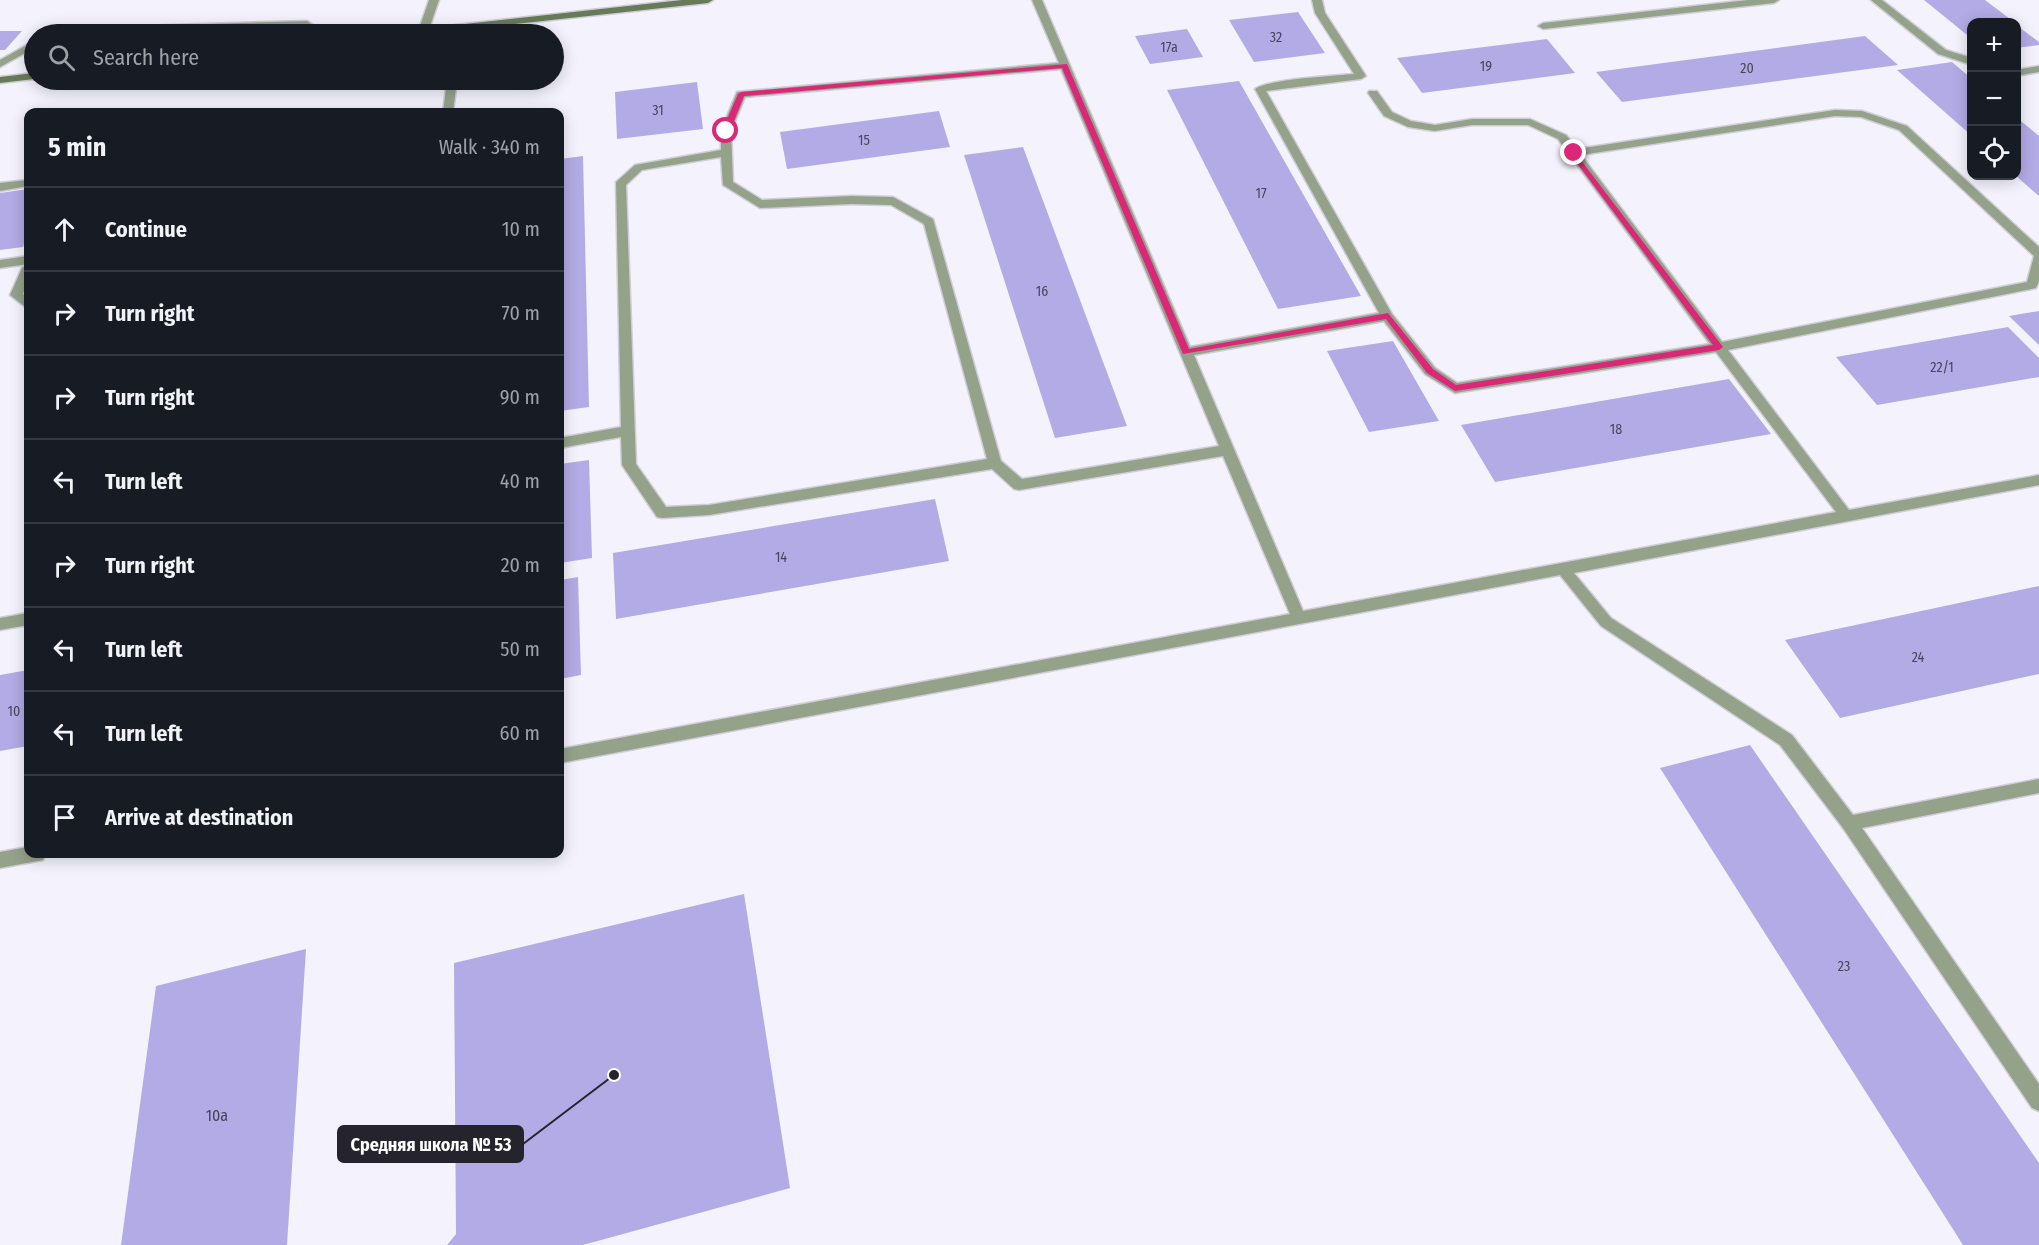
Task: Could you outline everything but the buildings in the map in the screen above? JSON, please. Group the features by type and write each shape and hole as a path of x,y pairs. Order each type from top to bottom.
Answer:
{"street":[{"path":"514,24 708,0"},
{"path":"0,80 24,77"}],"lane":[{"path":"426,24 434,0"},
{"path":"1037,0 1299,618"},
{"path":"1317,0 1320,14 1361,76 1260,89 1388,315 1430,371 1455,388 1719,347 2032,285 2039,255 1903,128 1862,114 1835,113 1574,153"},
{"path":"1543,26 1774,0"},
{"path":"1876,0 1942,52 1967,61"},
{"path":"0,64 24,50"},
{"path":"1065,66 741,94 726,131 727,183 760,204 852,200 893,201 929,222 995,463 1019,485 1227,450"},
{"path":"2021,72 2039,69"},
{"path":"448,108 451,90"},
{"path":"1373,93 1388,114 1408,124 1435,128 1472,122 1530,122 1562,137 1846,516"},
{"path":"726,153 639,167 620,184 629,465 662,513 708,510 995,463"},
{"path":"0,187 24,184"},
{"path":"0,264 24,261"},
{"path":"24,277 16,295 24,302"},
{"path":"1186,352 1388,315"},
{"path":"564,442 628,431"},
{"path":"564,755 2039,480"},
{"path":"1563,569 1606,622 1786,740 1849,823 2039,1101"},
{"path":"0,624 24,620"},
{"path":"1849,823 2039,786"},
{"path":"0,861 24,857"}],"place":[{"name":"Средняя школа № 53","path":"614,1075"}],"route":[{"path":"726,131 741,94 1065,66 1186,352 1388,315 1430,371 1455,388 1719,347 1574,153"}]}
